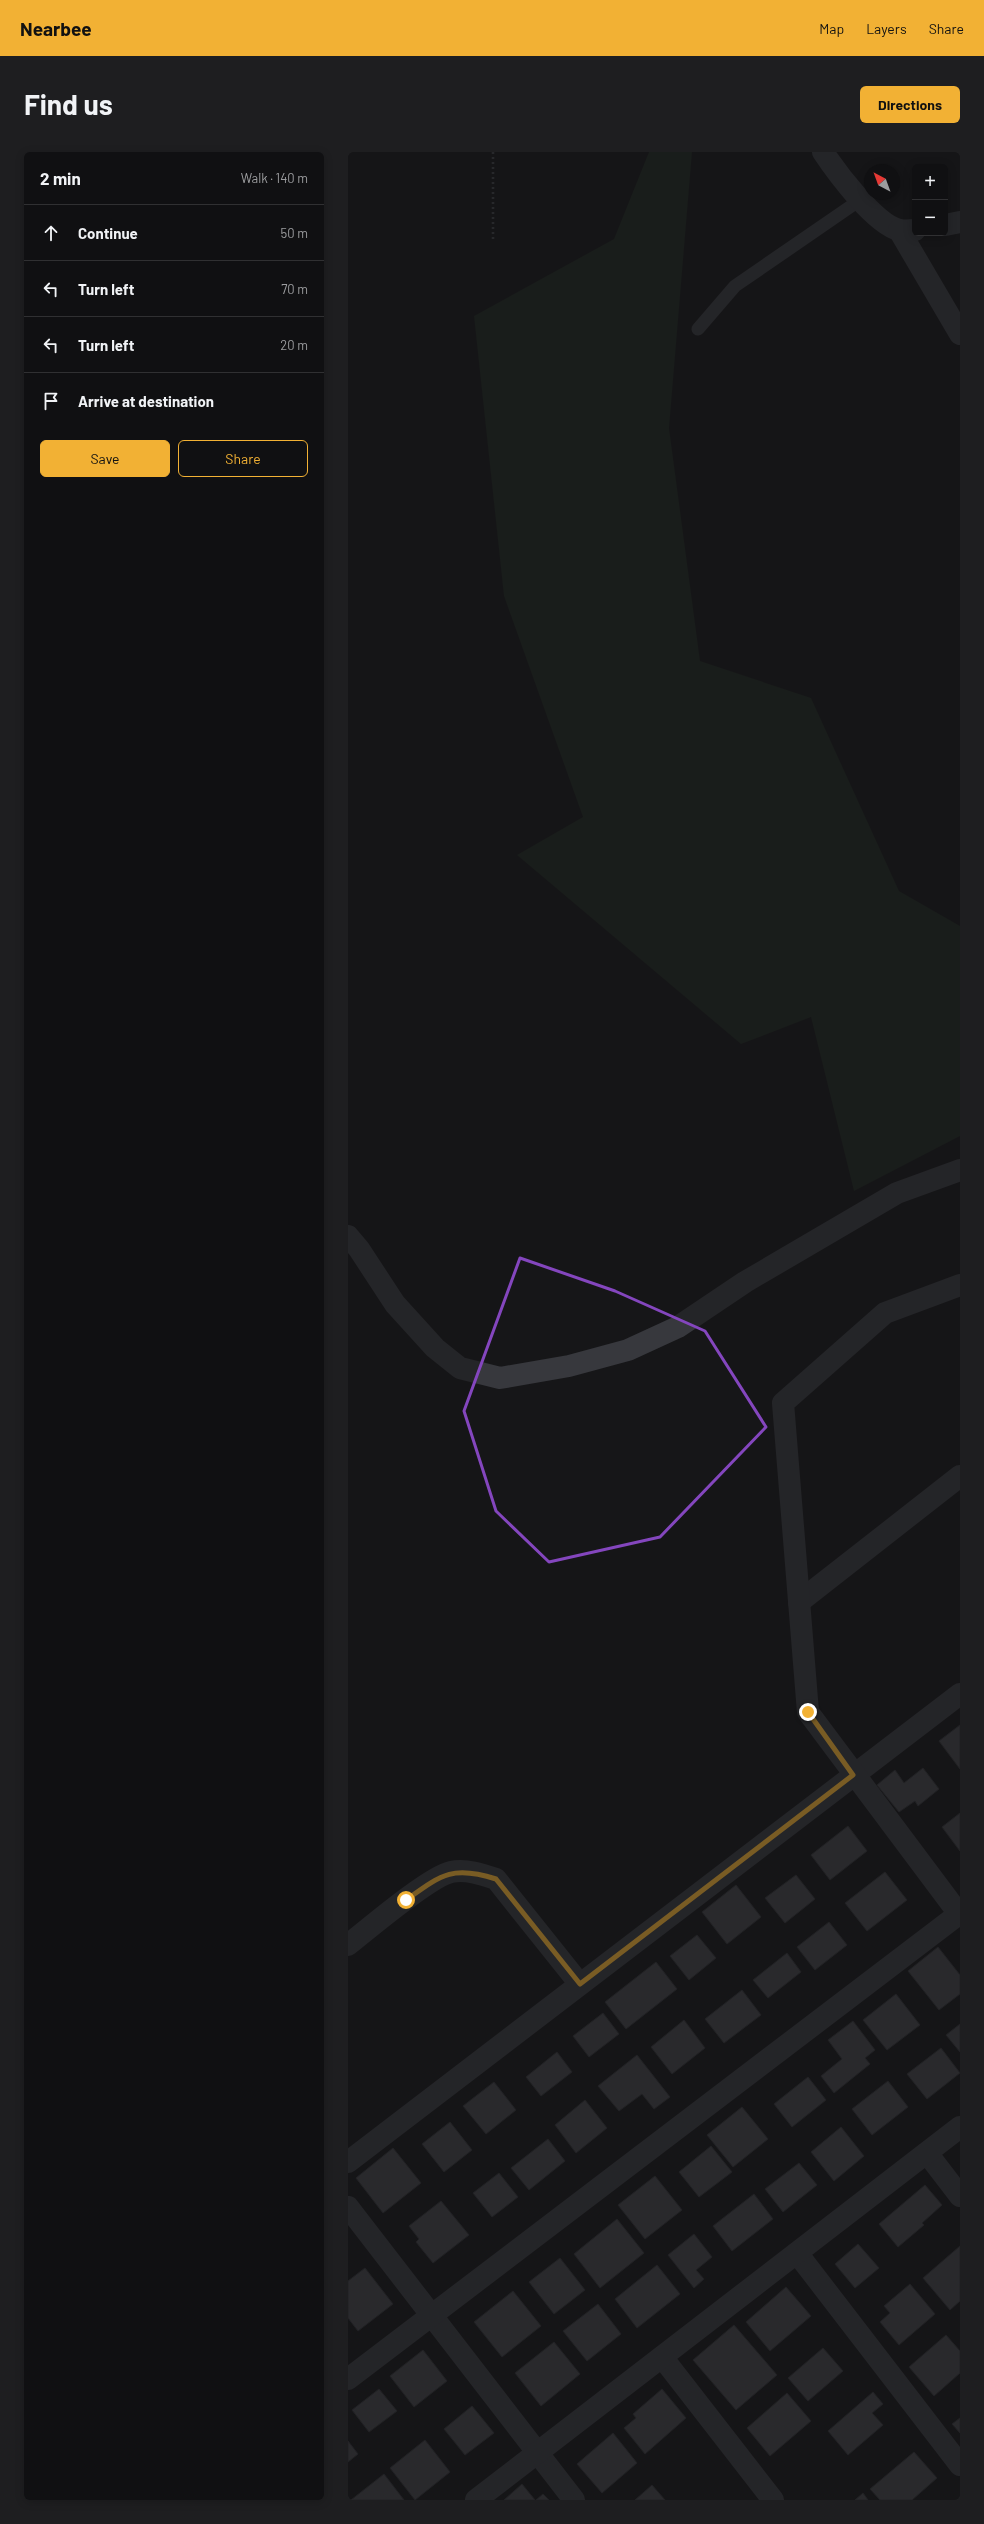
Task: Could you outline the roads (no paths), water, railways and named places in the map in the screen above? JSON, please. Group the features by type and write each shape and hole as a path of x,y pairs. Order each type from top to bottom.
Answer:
{"street":[{"path":"823,152 837,174 860,200 907,230 960,334"},
{"path":"948,224 960,222"},
{"path":"348,1236 359,1249 395,1304 435,1348 460,1368 500,1378 569,1366 628,1350 678,1327 745,1282 897,1193 960,1170"},
{"path":"348,2379 960,1914 853,1775 808,1712 783,1403 886,1313 960,1285"},
{"path":"799,1602 960,1476"},
{"path":"348,2162 960,1694"},
{"path":"348,1945 426,1886 450,1872 475,1872 496,1879 580,1984"},
{"path":"476,2500 960,2127"},
{"path":"927,2153 960,2196"},
{"path":"348,2207 574,2500"},
{"path":"797,2253 960,2465"},
{"path":"662,2357 773,2500"}],"lane":[{"path":"698,329 735,286 860,200"}]}
